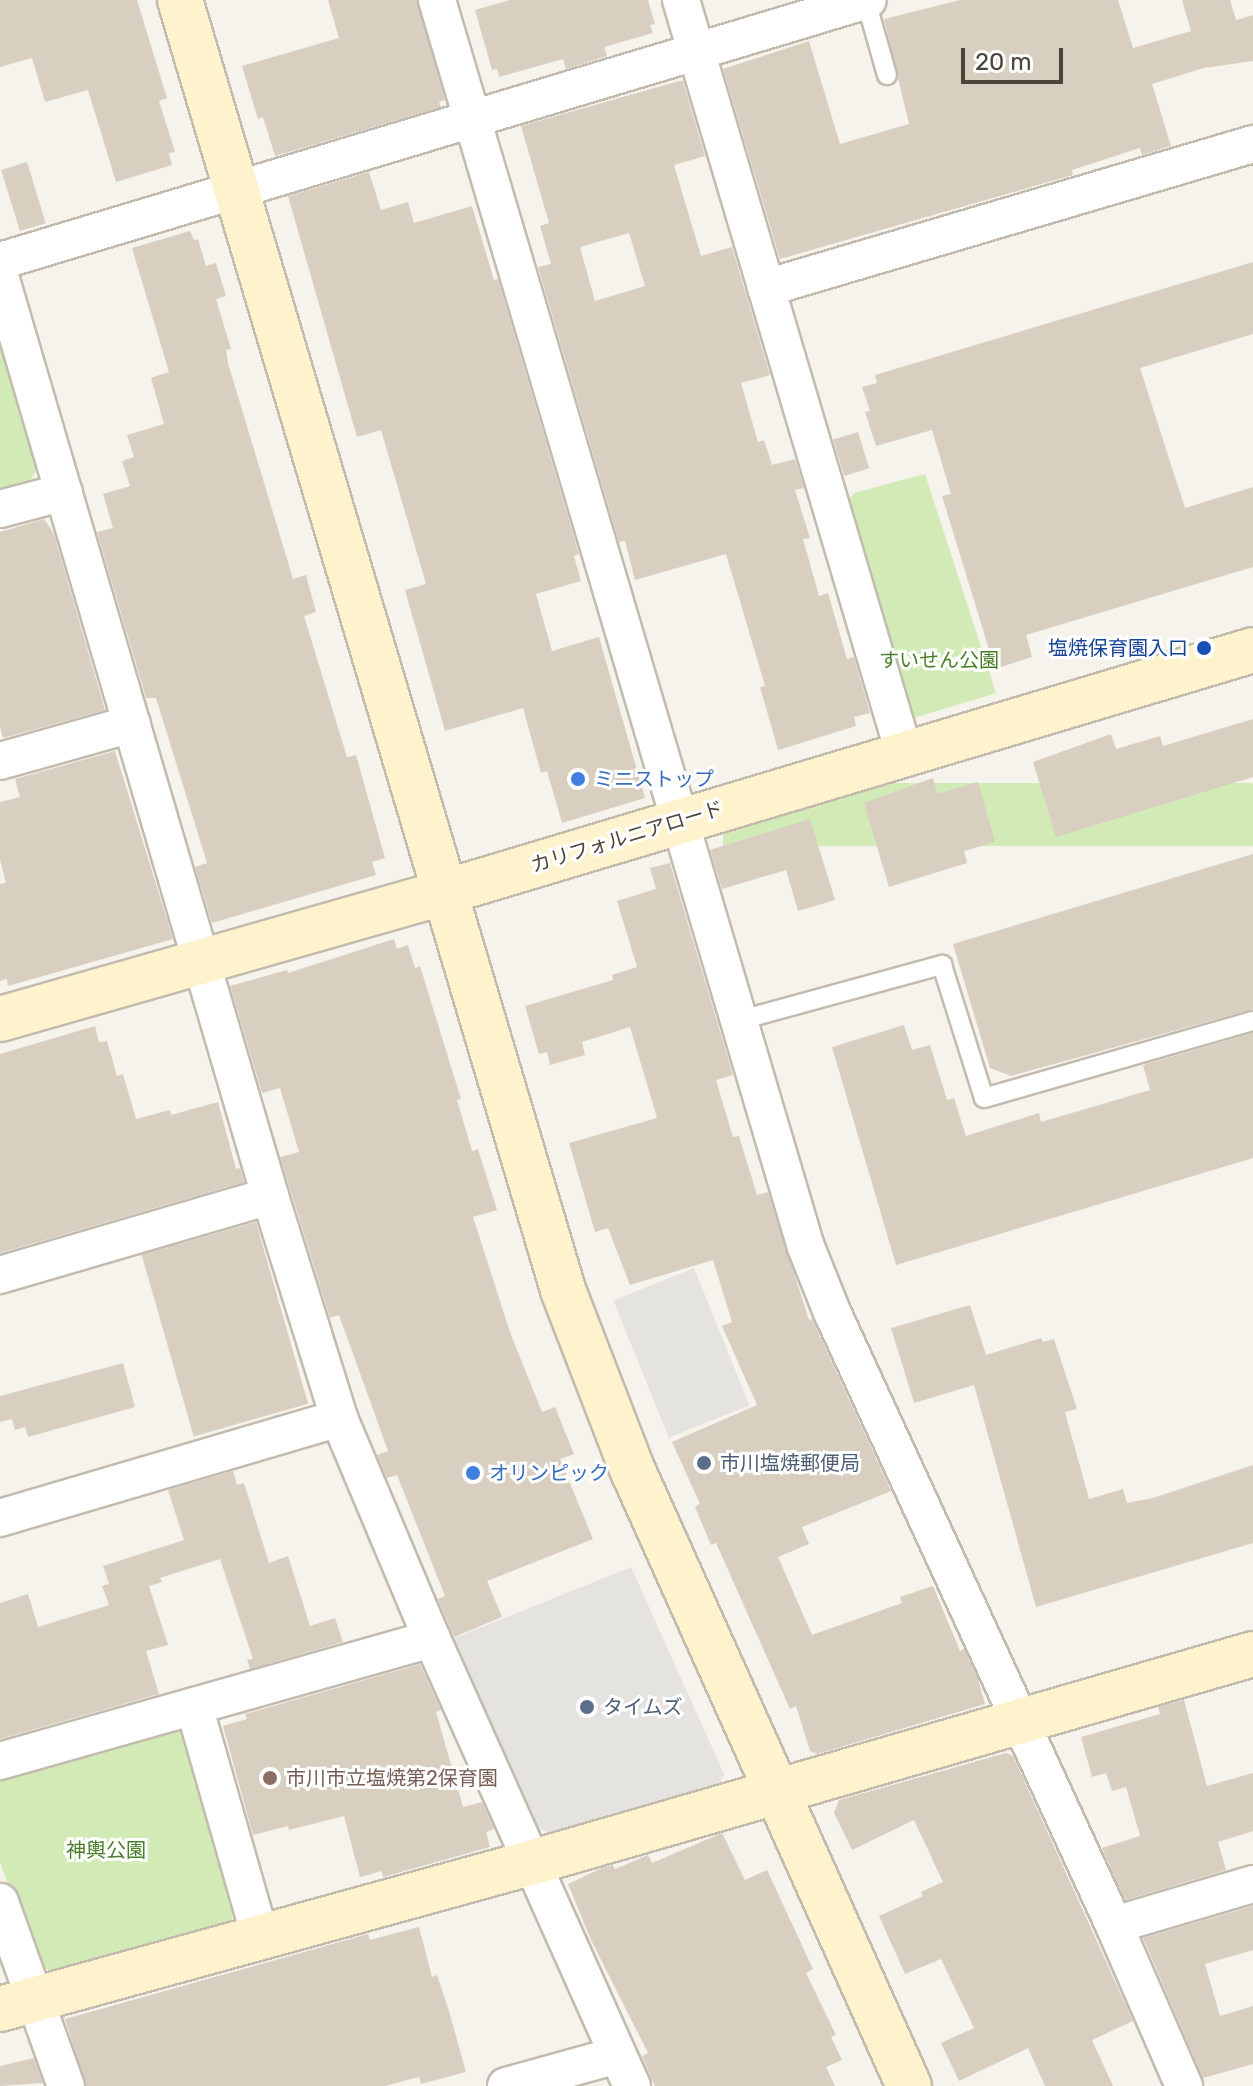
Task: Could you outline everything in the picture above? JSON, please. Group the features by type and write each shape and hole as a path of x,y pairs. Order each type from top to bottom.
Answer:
{"street":[{"path":"180,0 537,1206 589,1365 776,1793 909,2086"},
{"path":"437,0 806,1247 832,1312 1114,1925 1184,2086"},
{"path":"681,0 904,753"},
{"path":"0,261 867,0"},
{"path":"766,288 1253,144"},
{"path":"0,276 270,1196 339,1418 530,1863 625,2070 506,2086"},
{"path":"0,509 64,492"},
{"name":"カリフォルニアロード","path":"0,1019 445,892 1253,650"},
{"path":"0,761 132,724"},
{"path":"0,1275 270,1196"},
{"path":"0,1518 339,1418"},
{"path":"0,1761 432,1639"},
{"path":"17,2004 530,1863 1253,1654"},
{"path":"194,1706 260,1936"},
{"path":"1114,1925 1253,1884"},
{"path":"0,1902 17,2004 66,2086"}],"lane":[{"path":"867,0 887,75"},
{"path":"737,1021 942,965 984,1098 1253,1021"}],"green space":[{"path":"0,328 39,464 29,484 0,492"},
{"name":"すいせん公園","path":"925,474 996,693 911,719 848,502 854,493"},
{"path":"723,783 1253,783 1253,846 723,846"},
{"name":"神輿公園","path":"177,1724 190,1731 239,1905 231,1921 52,1973 35,1961 0,1862 0,1773"}],"shaded area":[{"path":"694,1268 749,1405 669,1438 613,1301"},
{"name":"タイムズ","path":"631,1567 724,1774 717,1788 553,1835 532,1825 450,1640"}],"building":[{"path":"0,0 137,0 167,98 159,101 175,152 169,153 172,165 116,182 88,90 45,102 32,58 0,67"},
{"path":"328,0 417,0 445,100 439,102 441,107 275,156 263,117 258,119 242,66 339,38"},
{"path":"510,0 648,0 655,24 650,25 653,33 604,47 607,56 566,69 563,59 499,77 497,69 492,70 475,10"},
{"path":"960,0 1118,0 1133,48 1191,31 1182,0 1230,0 1236,20 1253,15 1253,61 1204,68 1152,84 1171,146 1142,155 1140,148 1072,170 1073,175 780,259 723,69 809,41 840,144 909,124 884,19"},
{"path":"683,81 705,156 674,165 701,256 732,247 770,375 741,383 758,442 764,440 772,465 795,459 804,488 795,490 810,538 803,539 819,596 828,593 847,659 854,657 870,713 854,717 856,726 778,750 760,687 765,686 726,554 635,580 625,541 619,542 538,267 551,264 540,226 549,223 521,126","holes":["629,233 645,286 595,301 580,247"]},
{"path":"27,162 46,223 20,231 1,170"},
{"path":"369,172 381,210 408,202 414,223 472,206 494,280 498,279 579,554 574,556 581,581 536,594 552,651 599,637 645,798 562,823 547,771 541,773 523,708 445,731 405,590 426,584 381,430 357,437 288,196"},
{"path":"190,231 194,240 198,239 206,266 216,263 226,296 216,299 231,349 226,350 228,363 293,579 306,575 316,612 304,616 347,757 356,755 385,858 372,862 376,875 212,923 195,867 207,863 156,698 146,698 97,532 113,528 103,494 130,486 122,461 134,457 127,435 164,424 151,378 169,372 132,248"},
{"path":"1253,262 1253,334 1140,368 1185,508 1253,487 1253,567 1026,635 1032,657 995,669 942,496 951,494 932,430 876,446 865,412 870,411 862,387 877,383 875,375"},
{"path":"858,432 869,468 844,476 833,440"},
{"path":"44,519 54,534 105,710 3,738 0,727 0,532"},
{"path":"1253,719 1253,777 1056,837 1033,762 1111,734 1116,749 1160,736 1163,746"},
{"path":"115,751 173,939 8,986 7,979 0,981 0,884 6,883 0,860 0,802 20,797 15,779"},
{"path":"933,778 937,794 978,782 995,842 964,851 967,863 889,887 864,803"},
{"path":"810,819 835,900 798,911 786,870 722,889 710,850"},
{"path":"1253,854 1253,1009 1011,1076 990,1068 953,944"},
{"path":"670,863 733,1075 716,1080 733,1137 739,1136 757,1195 768,1192 809,1320 812,1319 891,1491 802,1527 809,1544 778,1557 812,1635 902,1603 900,1597 933,1586 960,1651 964,1649 978,1679 985,1704 817,1754 810,1751 796,1706 790,1709 716,1543 711,1545 695,1507 700,1504 672,1442 757,1405 722,1326 732,1322 713,1260 630,1285 608,1228 595,1232 569,1143 657,1118 630,1027 582,1042 585,1055 550,1065 547,1052 539,1054 525,1006 613,980 612,975 637,967 617,901 656,889 650,868"},
{"path":"394,939 397,949 408,945 415,968 420,966 461,1099 457,1100 472,1151 478,1149 497,1210 473,1217 511,1335 542,1412 555,1407 574,1454 560,1459 593,1539 487,1581 502,1617 454,1637 438,1599 445,1596 397,1475 387,1478 377,1455 388,1451 339,1315 330,1318 280,1157 299,1152 280,1088 262,1093 230,986 287,970 288,973"},
{"path":"904,1025 912,1050 930,1045 947,1100 954,1098 966,1136 1039,1113 1041,1122 1150,1090 1143,1065 1253,1033 1253,1158 896,1265 832,1047"},
{"path":"95,1026 99,1042 107,1041 117,1076 123,1074 136,1119 170,1110 171,1115 218,1102 236,1169 240,1168 244,1182 0,1253 0,1054"},
{"path":"256,1222 308,1404 194,1436 142,1255"},
{"path":"970,1305 986,1355 1041,1338 1043,1342 1054,1339 1077,1409 1065,1412 1089,1499 1123,1489 1127,1503 1153,1498 1253,1465 1253,1543 1036,1607 974,1385 914,1403 891,1328"},
{"path":"123,1363 135,1407 28,1437 25,1427 15,1430 12,1419 0,1422 0,1396"},
{"path":"233,1471 237,1485 244,1483 269,1563 288,1556 310,1626 335,1618 343,1642 250,1669 247,1660 253,1659 220,1559 160,1578 162,1582 149,1586 168,1645 146,1651 159,1694 0,1739 0,1603 28,1594 38,1627 109,1605 102,1586 109,1584 103,1566 184,1540 168,1490"},
{"path":"420,1664 441,1710 436,1712 463,1807 482,1802 494,1829 486,1832 490,1847 383,1877 382,1871 360,1877 344,1816 289,1830 288,1826 253,1835 223,1726 247,1719 245,1714"},
{"path":"1184,1700 1207,1786 1253,1773 1253,1831 1218,1842 1226,1870 1125,1900 1102,1848 1140,1836 1126,1787 1112,1791 1106,1773 1092,1777 1081,1737 1160,1714 1158,1707"},
{"path":"1006,1753 1013,1756 1133,2021 1092,2040 1113,2086 1045,2086 1028,2048 959,2081 941,2043 974,2028 941,1959 905,1974 879,1916 923,1896 921,1892 943,1882 914,1820 852,1850 834,1813 839,1800"},
{"path":"722,1833 745,1880 767,1870 813,1969 806,1973 836,2035 831,2037 842,2060 826,2067 835,2086 655,2086 652,2080 642,2056 648,2053 591,1940 568,1884 602,1868 613,1865 615,1869 648,1855 652,1863"},
{"path":"1253,1906 1253,1950 1205,1964 1220,2016 1253,2006 1253,2064 1203,2078 1143,1938"},
{"path":"419,1927 432,1977 437,1975 466,2072 421,2084 419,2077 385,2086 86,2086 65,2019 368,1934 370,1940"},
{"path":"34,2058 43,2083 0,2086 0,2066"}],"place":[{"name":"塩焼保育園入口","path":"1204,648"},
{"name":"ミニストップ","path":"578,779"},
{"name":"市川塩焼郵便局","path":"704,1463"},
{"name":"オリンピック","path":"473,1473"},
{"name":"タイムズ","path":"587,1707"},
{"name":"市川市立塩焼第2保育園","path":"270,1778"}]}
